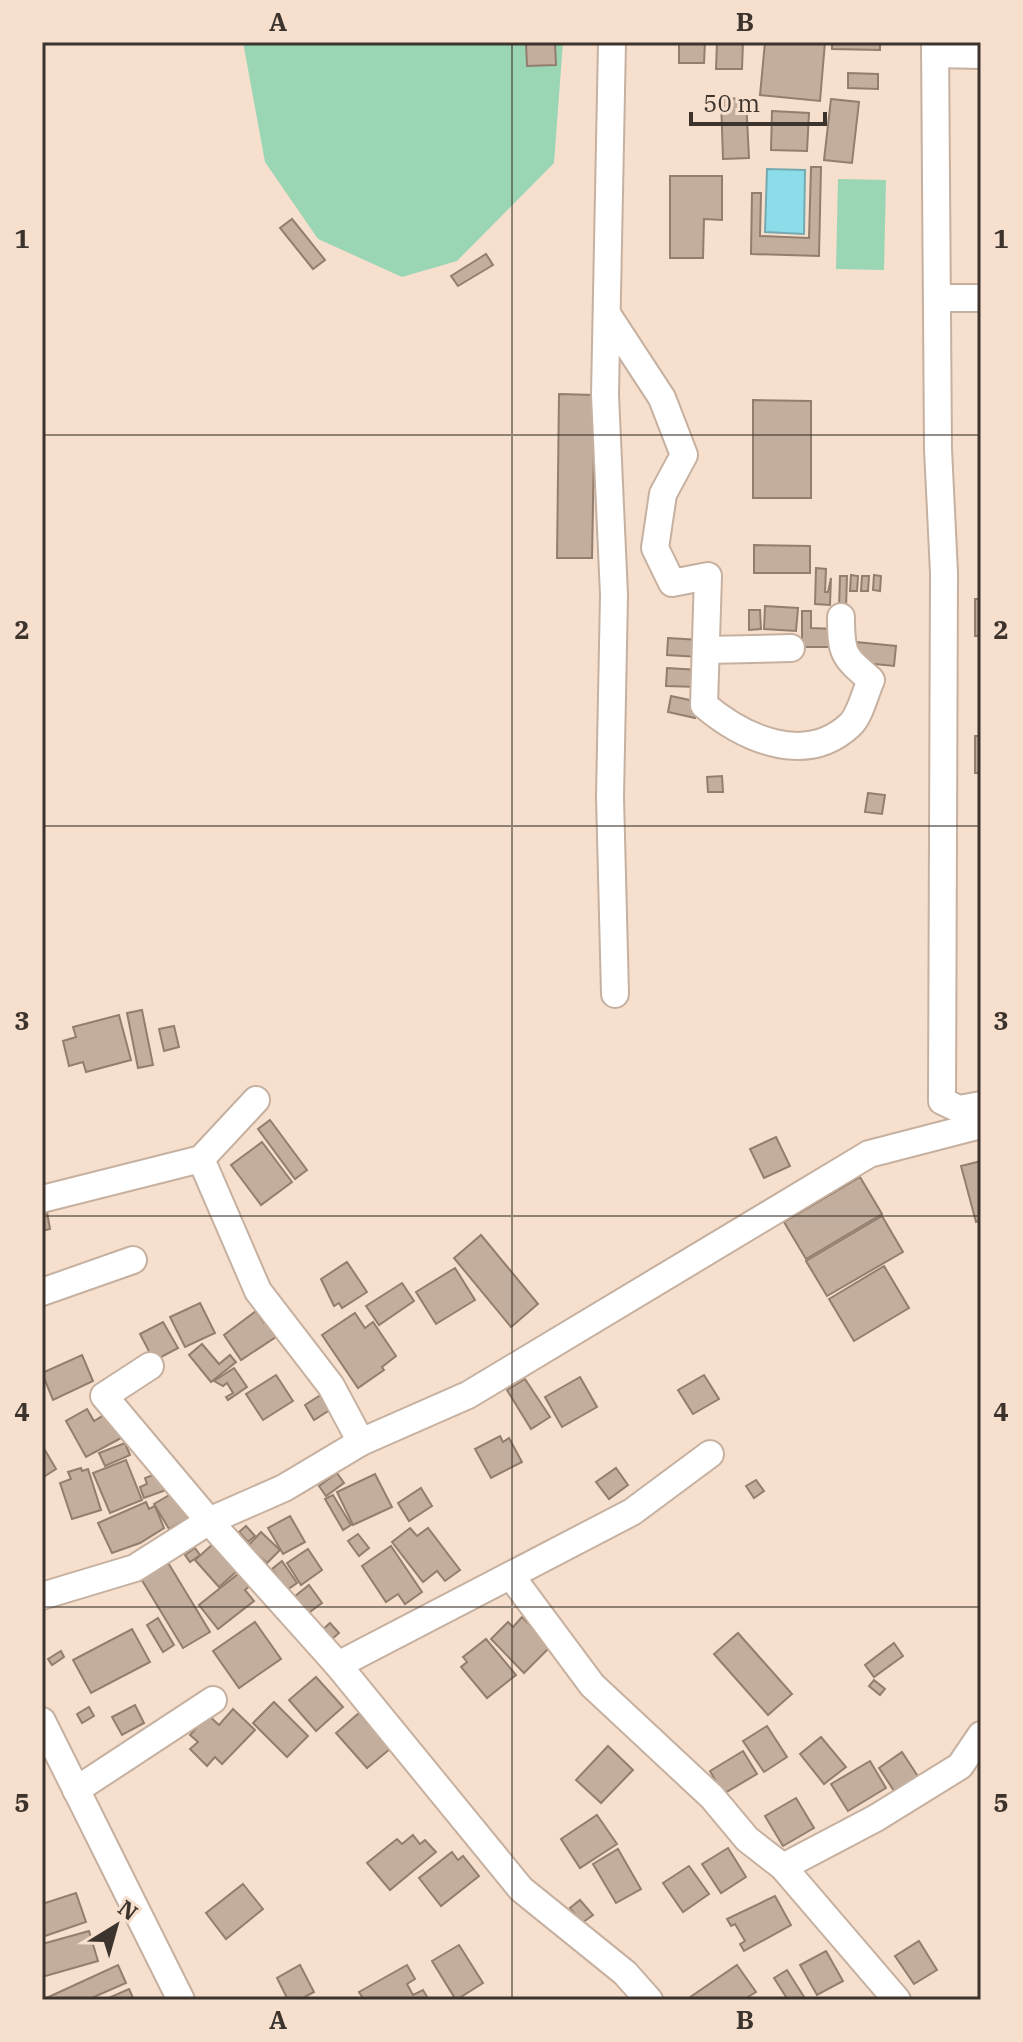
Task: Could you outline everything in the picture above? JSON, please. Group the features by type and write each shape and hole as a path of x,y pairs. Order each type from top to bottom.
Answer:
{"street":[{"path":"612,42 609,317 605,395 614,595 610,797 615,994"},
{"path":"981,55 935,48 938,449 944,573 942,1101 959,1109 981,1105"},
{"path":"938,298 981,298"},
{"path":"609,317 662,398 684,455 663,494 655,548 672,583 708,576 704,705 724,722 752,737 785,747 813,743 852,724 871,680 841,650 841,617"},
{"path":"707,650 791,648"},
{"path":"42,1199 201,1159 256,1100"},
{"path":"42,1596 135,1568 209,1521 284,1488 361,1442 468,1395 869,1154 981,1125"},
{"path":"201,1159 258,1291 331,1386 361,1442"},
{"path":"42,1292 133,1260"},
{"path":"150,1366 104,1396 209,1521 338,1665 521,1889 625,1973 649,2000"},
{"path":"338,1665 632,1512 710,1454"},
{"path":"511,1576 592,1685 712,1797 747,1839 783,1867 897,2000"},
{"path":"76,1790 213,1700"},
{"path":"42,1721 181,2000"},
{"path":"783,1867 876,1818 960,1766 981,1735"}],"green space":[{"path":"243,42 563,42 554,163 457,261 402,277 318,239 265,162"},
{"path":"838,179 886,180 884,270 836,269"}],"water":[{"path":"767,169 805,170 804,234 765,232"}],"building":[{"path":"526,42 555,42 556,65 527,66"},
{"path":"679,42 705,42 704,63 679,63"},
{"path":"717,42 743,42 742,69 716,69"},
{"path":"765,42 825,42 820,101 760,95"},
{"path":"832,42 880,42 880,50 832,49"},
{"path":"848,73 878,74 878,89 848,88"},
{"path":"746,98 749,158 723,159 721,99"},
{"path":"831,99 859,102 852,163 824,160"},
{"path":"772,111 809,113 807,151 771,150"},
{"path":"811,167 821,167 819,256 751,254 752,193 761,193 760,236 809,238"},
{"path":"670,176 722,176 722,220 704,219 703,258 670,258"},
{"path":"292,219 325,260 313,269 280,228"},
{"path":"486,254 493,265 458,286 451,276"},
{"path":"559,394 595,395 592,558 557,558"},
{"path":"753,400 811,401 811,498 753,498"},
{"path":"754,545 810,546 810,573 754,573"},
{"path":"816,568 826,569 825,592 828,592 831,578 830,605 815,604"},
{"path":"851,575 858,576 857,591 850,591"},
{"path":"874,575 881,576 880,591 873,590"},
{"path":"840,576 847,576 846,609 839,609"},
{"path":"862,576 869,576 868,591 861,591"},
{"path":"975,599 981,599 981,636 975,636"},
{"path":"765,606 798,608 796,631 764,629"},
{"path":"749,610 760,610 761,629 749,630"},
{"path":"802,611 811,611 811,628 836,629 835,647 802,647"},
{"path":"668,638 700,640 699,657 667,655"},
{"path":"856,642 896,646 894,666 855,662"},
{"path":"667,668 699,670 698,687 666,686"},
{"path":"671,696 699,702 695,718 668,712"},
{"path":"975,736 981,736 981,773 975,773"},
{"path":"722,776 723,792 708,792 707,777"},
{"path":"868,793 885,795 882,814 865,812"},
{"path":"142,1010 153,1065 138,1068 127,1013"},
{"path":"119,1015 131,1060 86,1072 83,1062 69,1066 63,1041 76,1037 73,1027"},
{"path":"174,1026 179,1047 164,1051 159,1029"},
{"path":"270,1120 307,1170 295,1179 258,1129"},
{"path":"776,1137 790,1166 764,1178 750,1149"},
{"path":"262,1142 292,1182 261,1205 231,1165"},
{"path":"981,1161 981,1220 976,1222 961,1166"},
{"path":"860,1177 882,1214 806,1259 784,1222"},
{"path":"46,1206 50,1229 42,1231 42,1207"},
{"path":"882,1216 903,1252 827,1296 806,1261"},
{"path":"481,1235 538,1304 511,1327 454,1258"},
{"path":"347,1262 367,1292 342,1308 339,1303 334,1306 321,1279"},
{"path":"884,1266 909,1308 854,1341 829,1299"},
{"path":"455,1268 475,1300 436,1324 416,1292"},
{"path":"402,1283 414,1301 379,1325 366,1306"},
{"path":"200,1303 215,1333 185,1347 170,1317"},
{"path":"256,1311 264,1323 269,1320 279,1335 241,1360 224,1335"},
{"path":"355,1313 365,1328 373,1322 396,1356 382,1367 384,1370 358,1388 322,1335"},
{"path":"163,1322 178,1348 154,1361 140,1334"},
{"path":"202,1344 219,1364 230,1355 236,1362 211,1382 189,1355"},
{"path":"82,1355 93,1381 53,1400 42,1373"},
{"path":"234,1368 247,1387 228,1400 226,1397 233,1393 227,1383 223,1386 214,1381"},
{"path":"276,1375 293,1401 263,1420 246,1394"},
{"path":"704,1375 719,1399 693,1414 678,1390"},
{"path":"580,1377 597,1407 562,1427 545,1397"},
{"path":"525,1379 550,1417 531,1429 507,1390"},
{"path":"327,1391 336,1406 314,1420 305,1405"},
{"path":"87,1409 94,1421 109,1412 123,1437 86,1457 66,1421"},
{"path":"500,1436 503,1442 509,1438 522,1462 491,1478 475,1449"},
{"path":"125,1443 130,1455 105,1466 99,1453"},
{"path":"42,1445 56,1469 42,1478"},
{"path":"126,1460 142,1500 110,1513 93,1473"},
{"path":"81,1468 82,1471 88,1469 101,1510 72,1519 60,1483 71,1479 68,1472"},
{"path":"616,1468 628,1485 609,1499 596,1482"},
{"path":"163,1471 169,1489 144,1498 140,1487 147,1484 145,1478"},
{"path":"337,1473 344,1483 326,1496 319,1486"},
{"path":"375,1474 392,1507 353,1525 337,1492"},
{"path":"756,1480 764,1491 754,1498 746,1486"},
{"path":"421,1488 432,1506 409,1521 398,1503"},
{"path":"176,1491 192,1516 169,1529 154,1504"},
{"path":"333,1495 351,1525 343,1530 325,1499"},
{"path":"146,1502 149,1509 155,1506 164,1528 140,1543 112,1553 98,1523"},
{"path":"290,1516 305,1542 283,1554 268,1528"},
{"path":"246,1526 255,1536 248,1542 239,1532"},
{"path":"410,1528 417,1536 428,1528 460,1570 445,1581 437,1571 423,1582 392,1542"},
{"path":"261,1532 280,1550 267,1563 248,1546"},
{"path":"358,1534 369,1548 359,1556 348,1541"},
{"path":"213,1544 237,1571 219,1587 195,1560"},
{"path":"391,1546 422,1592 405,1604 398,1594 386,1602 362,1566"},
{"path":"195,1548 200,1555 190,1562 185,1555"},
{"path":"308,1549 322,1570 301,1585 287,1563"},
{"path":"167,1561 210,1632 183,1648 140,1577"},
{"path":"282,1561 297,1583 287,1590 272,1569"},
{"path":"243,1570 253,1583 245,1590 254,1601 218,1629 199,1605"},
{"path":"309,1585 322,1603 307,1614 294,1597"},
{"path":"522,1617 551,1646 524,1673 491,1639 508,1622 513,1627"},
{"path":"158,1618 174,1645 163,1652 147,1625"},
{"path":"255,1622 281,1659 239,1688 213,1651"},
{"path":"330,1623 339,1633 331,1640 322,1630"},
{"path":"132,1629 150,1662 91,1693 73,1660"},
{"path":"738,1633 792,1694 768,1715 714,1654"},
{"path":"486,1639 516,1675 487,1698 461,1667 467,1662 463,1657"},
{"path":"894,1643 903,1656 874,1677 865,1665"},
{"path":"61,1651 64,1657 52,1665 48,1659"},
{"path":"316,1677 343,1707 316,1731 289,1700"},
{"path":"874,1680 885,1689 880,1695 869,1686"},
{"path":"274,1702 308,1736 287,1757 253,1723"},
{"path":"135,1705 144,1723 122,1735 112,1717"},
{"path":"89,1707 94,1716 82,1723 77,1714"},
{"path":"233,1709 255,1730 222,1764 215,1757 207,1766 190,1749 198,1742 190,1735 208,1715 219,1725"},
{"path":"359,1713 390,1749 367,1768 336,1733"},
{"path":"767,1726 787,1757 764,1772 743,1741"},
{"path":"821,1737 846,1767 824,1784 800,1754"},
{"path":"608,1746 633,1770 601,1803 576,1780"},
{"path":"743,1751 757,1774 723,1794 710,1771"},
{"path":"902,1752 921,1781 898,1797 879,1768"},
{"path":"870,1761 886,1788 848,1811 831,1784"},
{"path":"796,1798 814,1828 783,1846 765,1816"},
{"path":"597,1815 617,1844 580,1868 561,1839"},
{"path":"413,1835 420,1844 425,1840 436,1852 390,1890 367,1863 397,1839 402,1844"},
{"path":"728,1848 746,1877 721,1893 702,1864"},
{"path":"618,1849 641,1889 616,1903 593,1864"},
{"path":"452,1852 458,1860 463,1856 479,1876 441,1906 419,1878"},
{"path":"689,1866 709,1894 683,1912 663,1883"},
{"path":"243,1884 263,1909 226,1939 206,1913"},
{"path":"76,1893 86,1922 42,1937 42,1904"},
{"path":"775,1896 791,1925 744,1951 740,1944 745,1941 735,1924 731,1926 727,1919"},
{"path":"580,1900 593,1915 582,1923 570,1908"},
{"path":"89,1931 98,1961 42,1977 42,1944"},
{"path":"919,1941 937,1970 914,1984 895,1956"},
{"path":"459,1945 483,1983 456,2000 432,1961"},
{"path":"826,1951 843,1981 817,1995 800,1965"},
{"path":"118,1965 126,1983 87,2000 42,2000"},
{"path":"300,1965 314,1992 299,2000 288,2000 277,1978"},
{"path":"407,1965 415,1979 407,1984 413,1995 423,1990 429,2000 364,2000 359,1992"},
{"path":"737,1965 756,1992 743,2000 686,2000"},
{"path":"787,1970 806,2000 788,2000 774,1978"},
{"path":"129,1989 134,2000 104,2000"}]}
